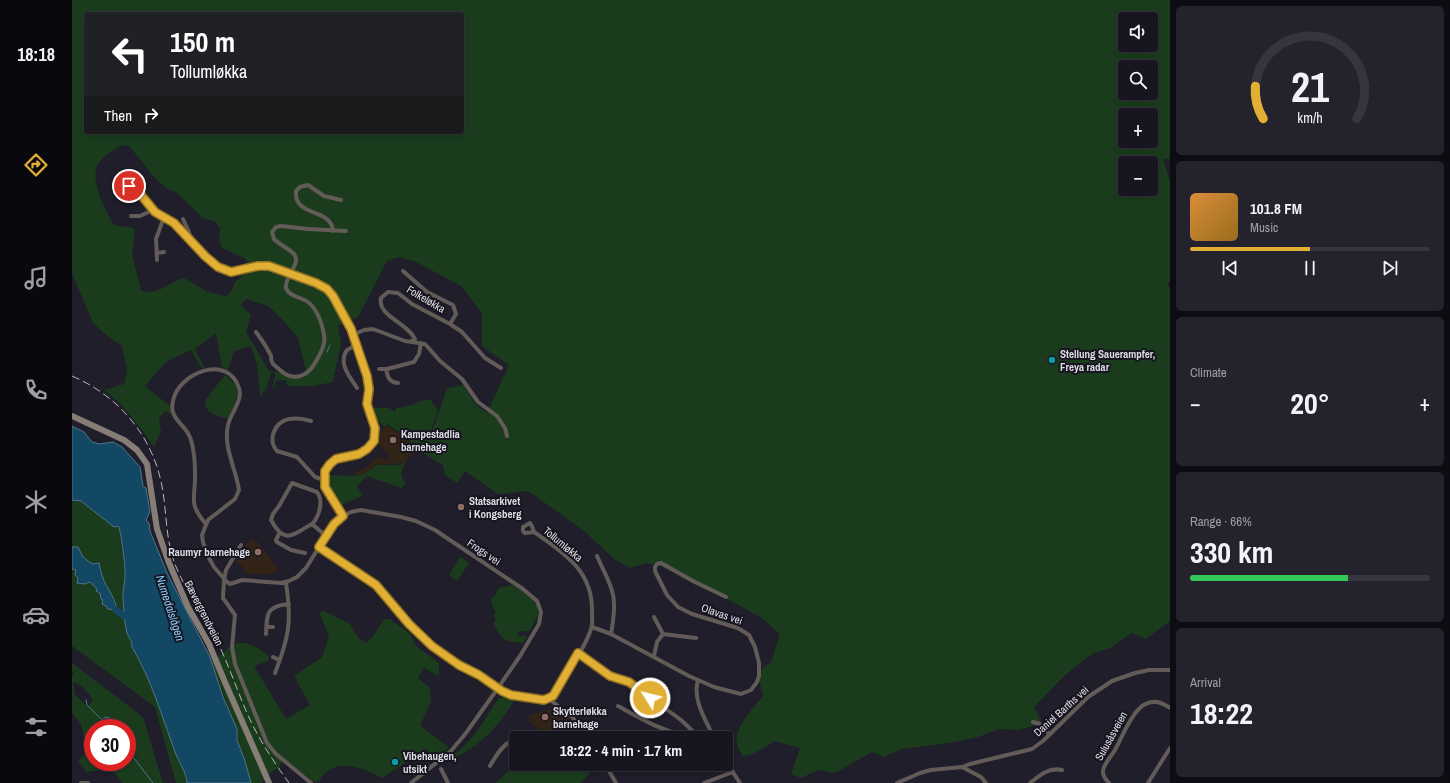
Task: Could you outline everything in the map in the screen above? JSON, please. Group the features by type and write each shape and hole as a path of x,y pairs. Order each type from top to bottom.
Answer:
{"main road":[{"name":"Bævergrendveien","path":"72,416 124,440 137,450 147,464 157,529 169,564 188,607 209,644 269,783"}],"street":[{"path":"117,177 141,195 153,210 174,223 213,264 224,270 231,272 264,266 323,287 334,297 351,329 369,381 367,404 375,428 374,441 363,452 334,461 325,471 324,480 327,491 343,516 334,524 306,568 297,577 286,583 242,580 230,584 224,580 214,567 205,550 202,535 206,524 213,515 235,499 239,490 229,452 227,434 228,424 239,400 239,390 232,377 224,372 211,369 200,371 181,387 174,396 172,408 174,417 191,439 195,474 193,501 198,514 206,524"},
{"path":"333,231 332,224 327,219 301,206 296,196 296,191 300,187 308,185 324,196 341,200"},
{"path":"131,216 140,216 153,210"},
{"path":"157,260 156,239 164,217"},
{"path":"183,219 189,232 190,240"},
{"path":"256,332 272,362 288,376 304,376 312,368 324,343 323,331 314,310 308,302 290,294 287,289 286,284 296,262 295,256 274,240 272,234 274,228 281,226 346,232"},
{"path":"157,253 164,252"},
{"name":"Folkeløkka","path":"403,271 427,292 453,306 456,314 450,324"},
{"name":"Folkeløkka","path":"412,341 414,339 411,332 385,312 381,306 381,298 388,292 398,293 412,304 462,332 485,358 501,368"},
{"path":"329,301 334,297"},
{"path":"353,335 364,330 373,329 405,341 421,343 432,350 440,361 462,379 478,402 497,416 505,428 507,436"},
{"path":"379,369 386,370 414,362 417,358 421,343"},
{"path":"356,345 347,350 343,360 345,367 357,388"},
{"path":"386,370 388,379 392,382 398,383"},
{"path":"312,421 294,419 282,422 274,432 272,442 277,451 297,457 315,477 324,480"},
{"path":"292,483 317,492 320,497 321,503 312,524 295,535 286,536 280,532 273,523 271,517 292,483"},
{"name":"Frogs vei","path":"343,516 351,512 365,510 401,517 426,525 534,597 540,606 541,612 539,624 520,656 466,733 451,751 411,783"},
{"path":"312,524 326,536"},
{"path":"280,532 276,540 277,542 291,550 305,553"},
{"name":"Tollumløkka","path":"534,532 554,546 582,572 588,583 592,597 592,627 553,696 549,699"},
{"path":"241,545 229,565 224,580 223,598 235,615 232,648 235,664 244,684 263,737 276,754 311,783"},
{"path":"319,547 376,585 411,627 432,646 459,665 479,675 511,695 544,700 549,699 572,717 585,731"},
{"path":"597,556 614,598 613,626 611,634"},
{"name":"Olavas vei","path":"592,627 611,634 698,680 732,693 741,694 751,690 757,682 759,676 759,663 755,647 749,635 738,628 692,614 673,603 664,591 655,571 655,567 657,564 661,563 726,597"},
{"path":"275,673 288,630 290,614 286,583"},
{"path":"266,634 268,612 270,609 278,605 289,604"},
{"path":"654,617 663,634"},
{"path":"266,626 273,627"},
{"path":"663,634 696,638"},
{"path":"654,656 657,642 663,634"},
{"path":"578,653 610,676 629,682 682,720 693,731"},
{"path":"273,657 280,660"},
{"name":"Daniel Barths vei","path":"897,783 906,782 931,770 962,767 1032,749 1088,697 1112,682 1135,673 1149,670 1170,670"},
{"path":"698,680 696,693 698,702 711,731"},
{"name":"Sulusåsveien","path":"1109,783 1102,772 1135,713 1142,705 1150,702 1160,702 1170,708"},
{"path":"618,706 656,727 671,731"},
{"path":"1034,722 1040,724 1049,734"},
{"path":"490,766 503,747 509,742"},
{"path":"1148,783 1170,748"},
{"path":"962,767 981,777 986,783"},
{"path":"1030,783 1047,771 1052,769 1062,770"},
{"path":"441,770 448,783"},
{"path":"609,771 616,783"},
{"path":"704,783 733,772 740,783"},
{"path":"82,783 88,783"}],"shaded area":[{"path":"387,425 408,440 410,445 416,451 404,463 376,465 362,475 356,477 354,472 365,468 379,456 387,460 389,455 383,451 378,442 380,433"},
{"path":"251,538 255,542 257,541 279,570 269,575 245,573 243,567 235,562"},
{"path":"553,709 568,719 559,729 563,731 540,731 529,721 529,715"}],"green space":[{"path":"72,0 1170,0 1170,159 1163,159 1170,182 1170,281 1167,284 1170,289 1170,621 1146,639 1132,633 1110,648 1094,653 1085,659 1063,677 1034,707 1041,721 1036,725 1019,730 999,729 978,737 955,742 902,749 884,757 872,752 835,773 818,770 801,778 791,774 800,748 775,741 753,754 743,756 737,745 738,732 749,713 763,696 758,675 764,667 771,662 780,634 763,619 724,597 703,589 663,567 647,563 630,568 614,559 583,530 528,491 498,494 465,471 457,483 445,475 443,465 414,448 409,439 387,424 385,427 376,419 371,408 389,408 395,412 397,408 408,406 424,400 431,400 438,411 431,430 433,429 447,388 464,385 475,404 487,413 509,365 482,346 482,313 461,286 416,262 399,257 387,261 358,317 338,326 341,344 333,382 313,386 288,386 285,380 275,381 275,388 272,387 275,372 271,373 267,387 260,397 257,364 251,346 234,351 228,370 222,367 216,333 195,349 205,368 202,369 191,350 166,362 145,386 170,406 171,415 166,411 159,418 161,431 154,447 119,402 104,390 124,384 127,370 122,346 106,335 93,323 72,273","holes":["122,145 129,146 156,179 166,188 176,192 203,218 214,221 220,228 219,240 222,248 244,258 249,264 248,271 235,282 232,290 227,296 208,292 184,278 157,291 146,292 141,290 132,255 135,229 113,224 98,192 95,174 97,167 103,158","246,299 268,306 284,321 298,338 307,375 301,378 269,371 246,332 251,315 241,305"]},
{"path":"225,375 235,385 237,390 236,400 228,418 212,413 205,404 206,399"},
{"path":"406,462 403,468 402,478 406,483 401,488 367,476 357,486 363,496 341,505 331,489 328,475 354,476 364,474 377,465 400,465"},
{"path":"72,500 81,501 114,527 118,526 125,570 123,596 126,629 132,647 151,685 187,783 176,783 155,707 72,646 72,569 77,570 78,577 80,579 92,583 97,588 107,606 114,610 116,605 115,599 109,592 96,562 92,564 83,557 77,547 72,547"},
{"path":"460,557 469,563 457,581 449,575"},
{"path":"513,585 534,601 538,610 538,616 529,631 517,632 519,637 523,635 527,637 523,643 505,640 493,624 496,620 494,615 496,611 493,608 491,599 497,595 496,592 499,588"},
{"path":"322,610 350,624 359,639 367,643 384,619 390,619 410,634 416,646 439,663 439,676 424,668 418,678 430,688 431,701 420,726 449,747 436,760 426,749 382,778 366,770 349,766 340,766 332,768 325,773 319,781 314,782 285,759 282,761 280,766 268,775 261,783 251,783 240,749 237,729 211,663 229,648 239,643 249,644 263,651 269,657 268,661 254,666 286,719 310,705 294,676 322,657 329,637 320,614"},
{"path":"72,663 143,717 163,783 122,783 113,771 136,771 136,719 84,719 84,738 81,724 72,713 72,675 74,673 72,671","holes":["73,682 82,686 93,699 88,707 75,695"]},
{"path":"505,697 515,699 508,711 492,730 475,746 441,764 461,749 475,734 499,698"},
{"path":"84,754 84,768 78,761"},
{"path":"509,771 589,771 590,773 580,783 495,783"}],"water":[{"name":"Numedalslågen","path":"72,426 84,432 92,442 100,444 113,442 122,447 140,467 143,486 146,488 150,512 146,520 149,523 150,531 167,573 210,657 223,697 237,729 237,740 251,783 187,783 151,685 132,647 127,633 123,596 125,566 118,526 114,527 81,501 72,500"},
{"path":"72,547 78,547 83,557 92,564 99,563 103,578 114,599 116,610 108,609 102,604 103,600 101,599 100,593 96,591 97,589 90,582 84,584 77,583 78,578 75,575 76,570 72,569"}],"waterway":[{"path":"327,352 330,345"},
{"path":"116,610 124,616 134,614"},
{"path":"86,700 87,705 101,719"},
{"path":"136,761 153,783"}],"railway":[{"path":"72,376 90,385 120,408 133,422 144,438 159,473 173,560 186,588 218,643 256,731 289,783"}],"place":[{"name":"Stellung Sauerampfer, Freya radar","path":"1052,360"},
{"name":"Kampestadlia barnehage","path":"393,440"},
{"name":"Statsarkivet i Kongsberg","path":"461,507"},
{"name":"Raumyr barnehage","path":"258,552"},
{"name":"Skytterløkka barnehage","path":"545,717"},
{"name":"Vibehaugen, utsikt","path":"395,762"}],"route":[{"path":"129,186 141,195 155,212 174,223 213,264 218,267 231,272 251,267 269,266 316,283 327,289 333,296 351,329 369,381 367,404 375,428 374,441 371,446 363,452 336,459 327,467 324,477 325,487 343,516 334,524 319,547 351,570 376,585 415,631 432,646 459,665 471,670 502,691 511,695 544,700 549,699 553,696 578,653 610,676 629,682 650,698"}]}
